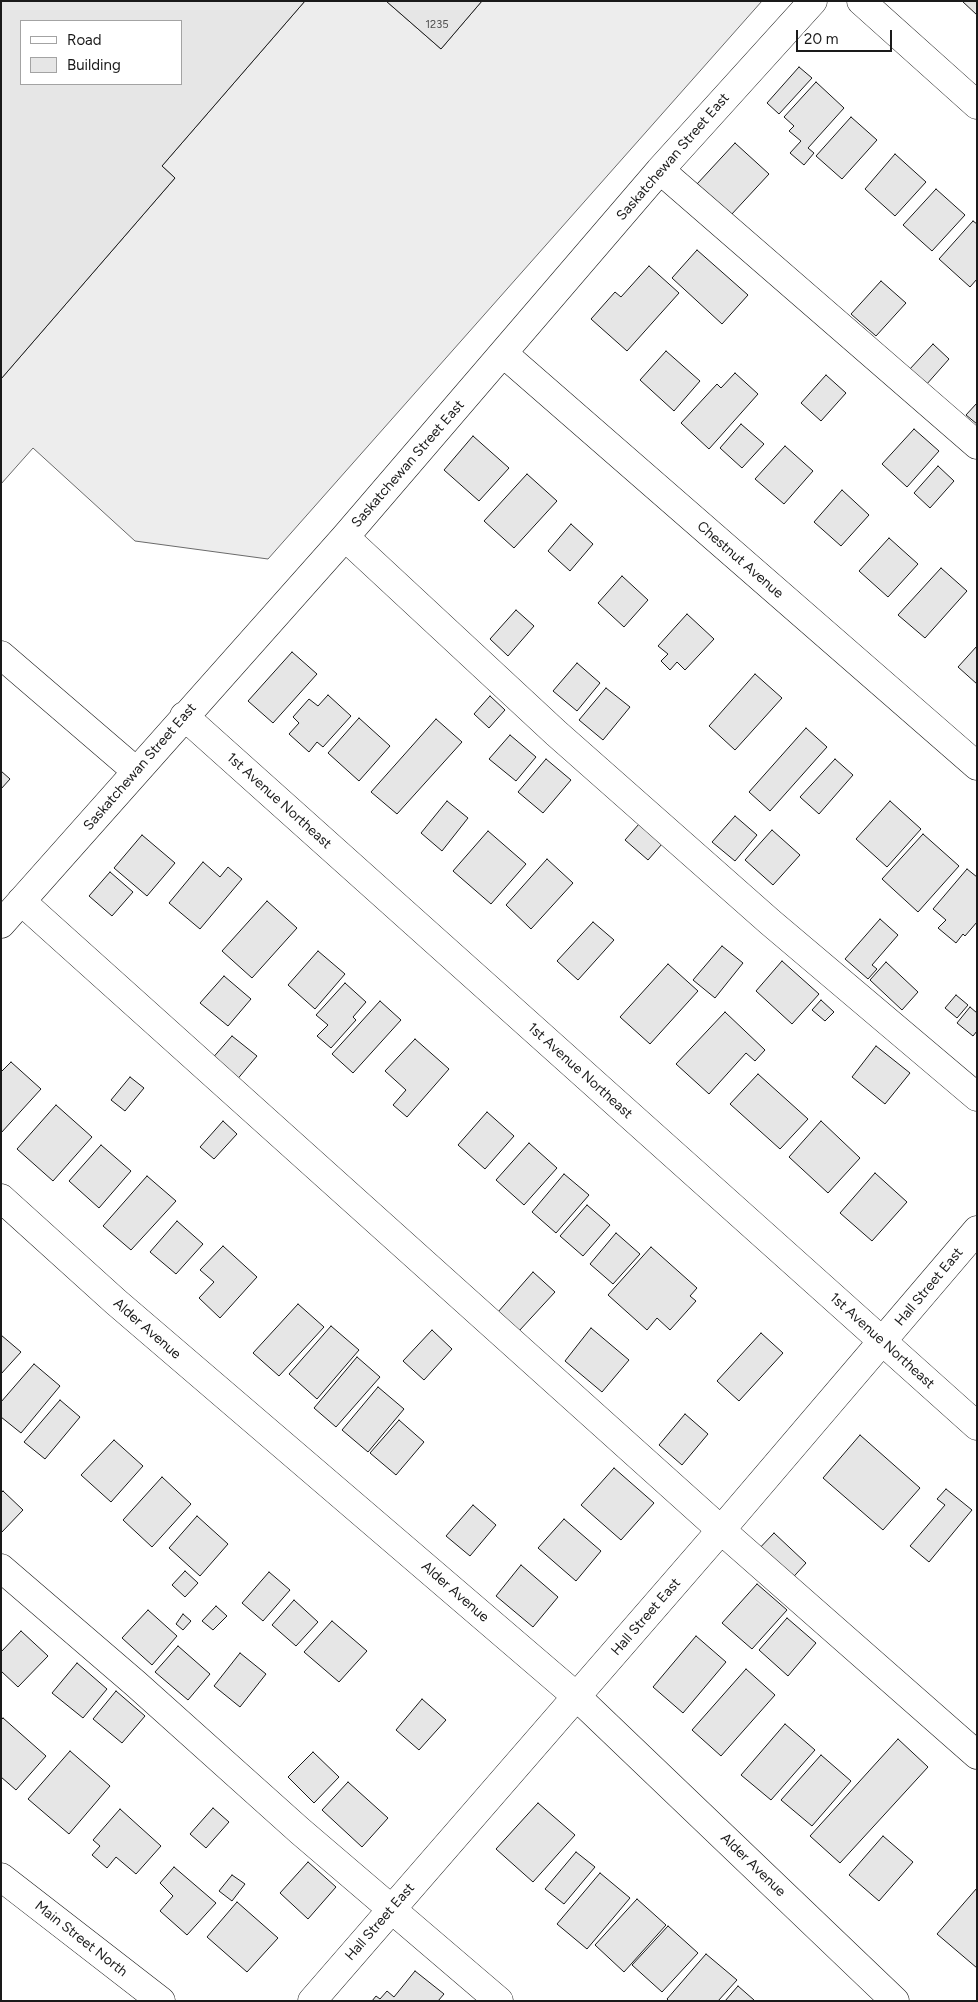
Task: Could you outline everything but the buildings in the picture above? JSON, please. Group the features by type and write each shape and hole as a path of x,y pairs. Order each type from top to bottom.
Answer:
{"street":[{"name":"Saskatchewan Street East","path":"1,924 345,537 660,170 813,1"},
{"path":"861,1 977,105"},
{"path":"660,170 977,445"},
{"name":"Chestnut Avenue","path":"504,354 977,766"},
{"path":"345,537 556,733 770,922 977,1097"},
{"path":"1,655 136,770"},
{"name":"1st Avenue Northeast","path":"184,716 977,1426"},
{"path":"22,901 721,1530 977,1755"},
{"name":"Alder Avenue","path":"1,1198 116,1302 576,1696 895,2001"},
{"name":"Hall Street East","path":"312,2001 721,1530 977,1230"},
{"path":"1,1568 136,1684 300,1831 499,2001"},
{"name":"Main Street North","path":"1,1877 161,2001"}],"shaded area":[{"path":"305,1 386,1 441,49 482,1 762,1 268,559 135,541 33,448 1,484 1,379 175,178 162,166"}]}
